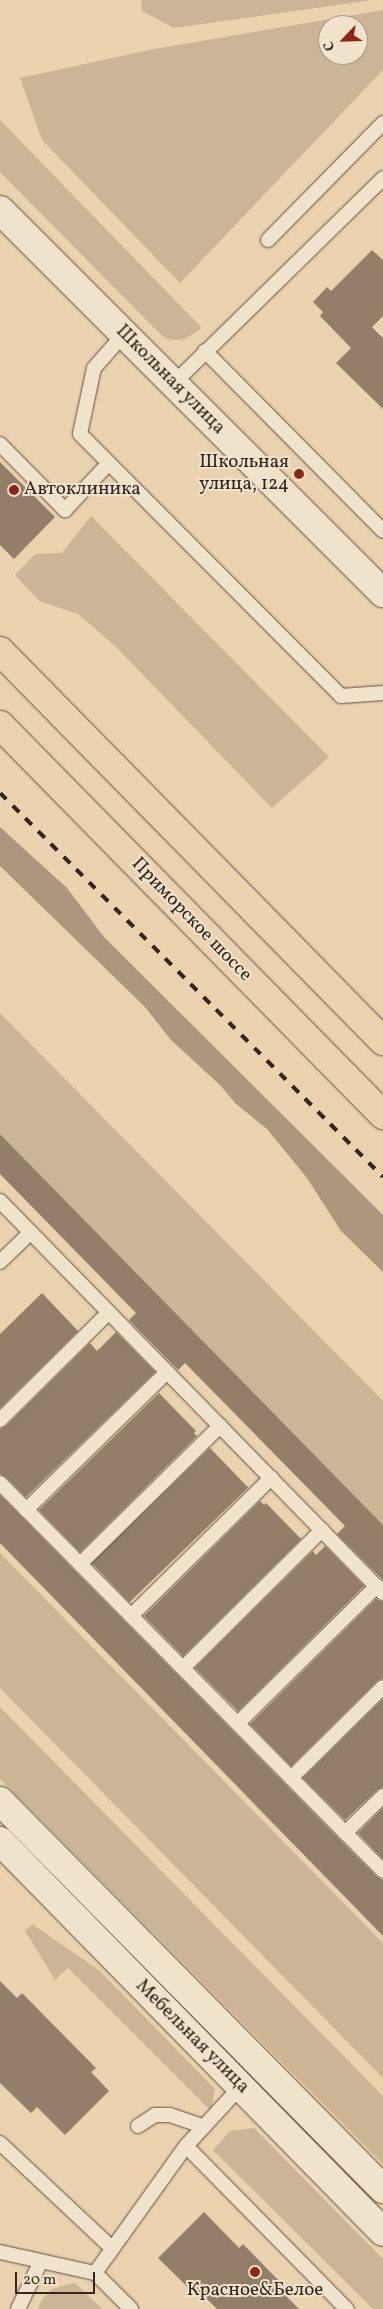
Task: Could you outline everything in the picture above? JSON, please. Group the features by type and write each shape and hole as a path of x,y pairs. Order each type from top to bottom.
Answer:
{"main road":[{"path":"0,651 383,1041"},
{"name":"Приморское шоссе","path":"0,725 383,1115"}],"street":[{"name":"Школьная улица","path":"0,210 383,593"},
{"name":"Мебельная улица","path":"0,1801 383,2190"},
{"name":"Мебельная улица","path":"0,1842 383,2232"}],"lane":[{"path":"268,240 383,123"},
{"path":"174,383 383,178"},
{"path":"124,334 94,368 80,434 341,696 383,693"},
{"path":"205,351 383,531"},
{"path":"0,444 65,510 109,463"},
{"path":"0,1201 380,1590 238,1723"},
{"path":"0,1262 30,1232"},
{"path":"0,1420 109,1312"},
{"path":"26,1510 167,1372"},
{"path":"80,1564 220,1426"},
{"path":"131,1616 271,1478"},
{"path":"0,1483 383,1871"},
{"path":"183,1668 322,1530"},
{"path":"291,1778 383,1687"},
{"path":"345,1833 383,1796"},
{"path":"95,2273 186,2146 262,2066"},
{"path":"138,2126 144,2120 155,2115 170,2115 204,2126"},
{"path":"0,2143 112,2248"},
{"path":"186,2146 347,2309"},
{"path":"0,2252 95,2273 131,2309"},
{"path":"18,2309 41,2261"}],"shaded area":[{"path":"141,0 373,0 174,28 142,11"},
{"path":"383,10 383,70 180,283 42,140 20,78 154,49 318,21 318,65 368,65 368,15 354,15"},
{"path":"0,120 202,328 185,339 167,339 159,333 0,172"},
{"path":"91,516 329,757 272,808 115,646 78,614 39,601 15,575 35,554 62,553"},
{"path":"0,827 67,888 104,937 383,1215 383,1272 341,1231 307,1178 267,1129 235,1103 221,1086 171,1040 145,1007 0,866"},
{"path":"0,1013 383,1401 383,1525 0,1134"},
{"path":"0,1553 383,1943 383,2078 0,1688"},
{"path":"0,1707 383,2096 383,2164 0,1779"},
{"path":"32,1924 100,1971 215,2089 211,2111 68,1968 55,1980 25,1931"},
{"path":"254,2128 383,2259 383,2309 373,2309 213,2150 230,2131"},
{"path":"75,2283 102,2309 38,2309 42,2299 52,2289"}],"building":[{"path":"372,250 383,260 383,316 372,327 383,338 383,409 336,363 351,348 320,316 323,312 313,302 327,287 331,291"},
{"name":"Автоклиника","path":"0,462 55,517 14,559 0,545"},
{"path":"0,1134 383,1525 383,1580 337,1534 345,1526 185,1363 178,1370 129,1320 136,1313 0,1174"},
{"path":"42,1293 78,1331 0,1408 0,1334"},
{"path":"116,1332 155,1372 26,1497 6,1477 0,1474 0,1429 6,1426 90,1343 97,1351"},
{"path":"159,1393 196,1431 194,1433 197,1436 80,1552 39,1510"},
{"path":"210,1448 248,1488 130,1602 91,1563"},
{"path":"0,1495 339,1839 377,1877 383,1880 383,1936 0,1543"},
{"path":"260,1501 264,1505 266,1503 301,1539 183,1656 144,1616"},
{"path":"325,1546 364,1586 238,1711 195,1668 313,1551 316,1555"},
{"path":"376,1599 383,1602 383,1678 377,1681 291,1766 250,1724"},
{"path":"383,1699 383,1787 377,1790 345,1820 303,1778"},
{"path":"383,1808 383,1859 358,1833"},
{"path":"0,1981 17,1998 22,1993 96,2068 91,2072 109,2091 65,2135 37,2107 31,2113 0,2083"},
{"path":"204,2212 239,2248 243,2244 283,2285 279,2289 299,2309 217,2309 203,2295 200,2299 158,2258"}],"railway":[{"path":"0,793 383,1177"}],"place":[{"name":"Школьная улица, 124","path":"299,474"},
{"name":"Автоклиника","path":"14,490"},
{"name":"Красное&Белое","path":"255,2272"}]}
